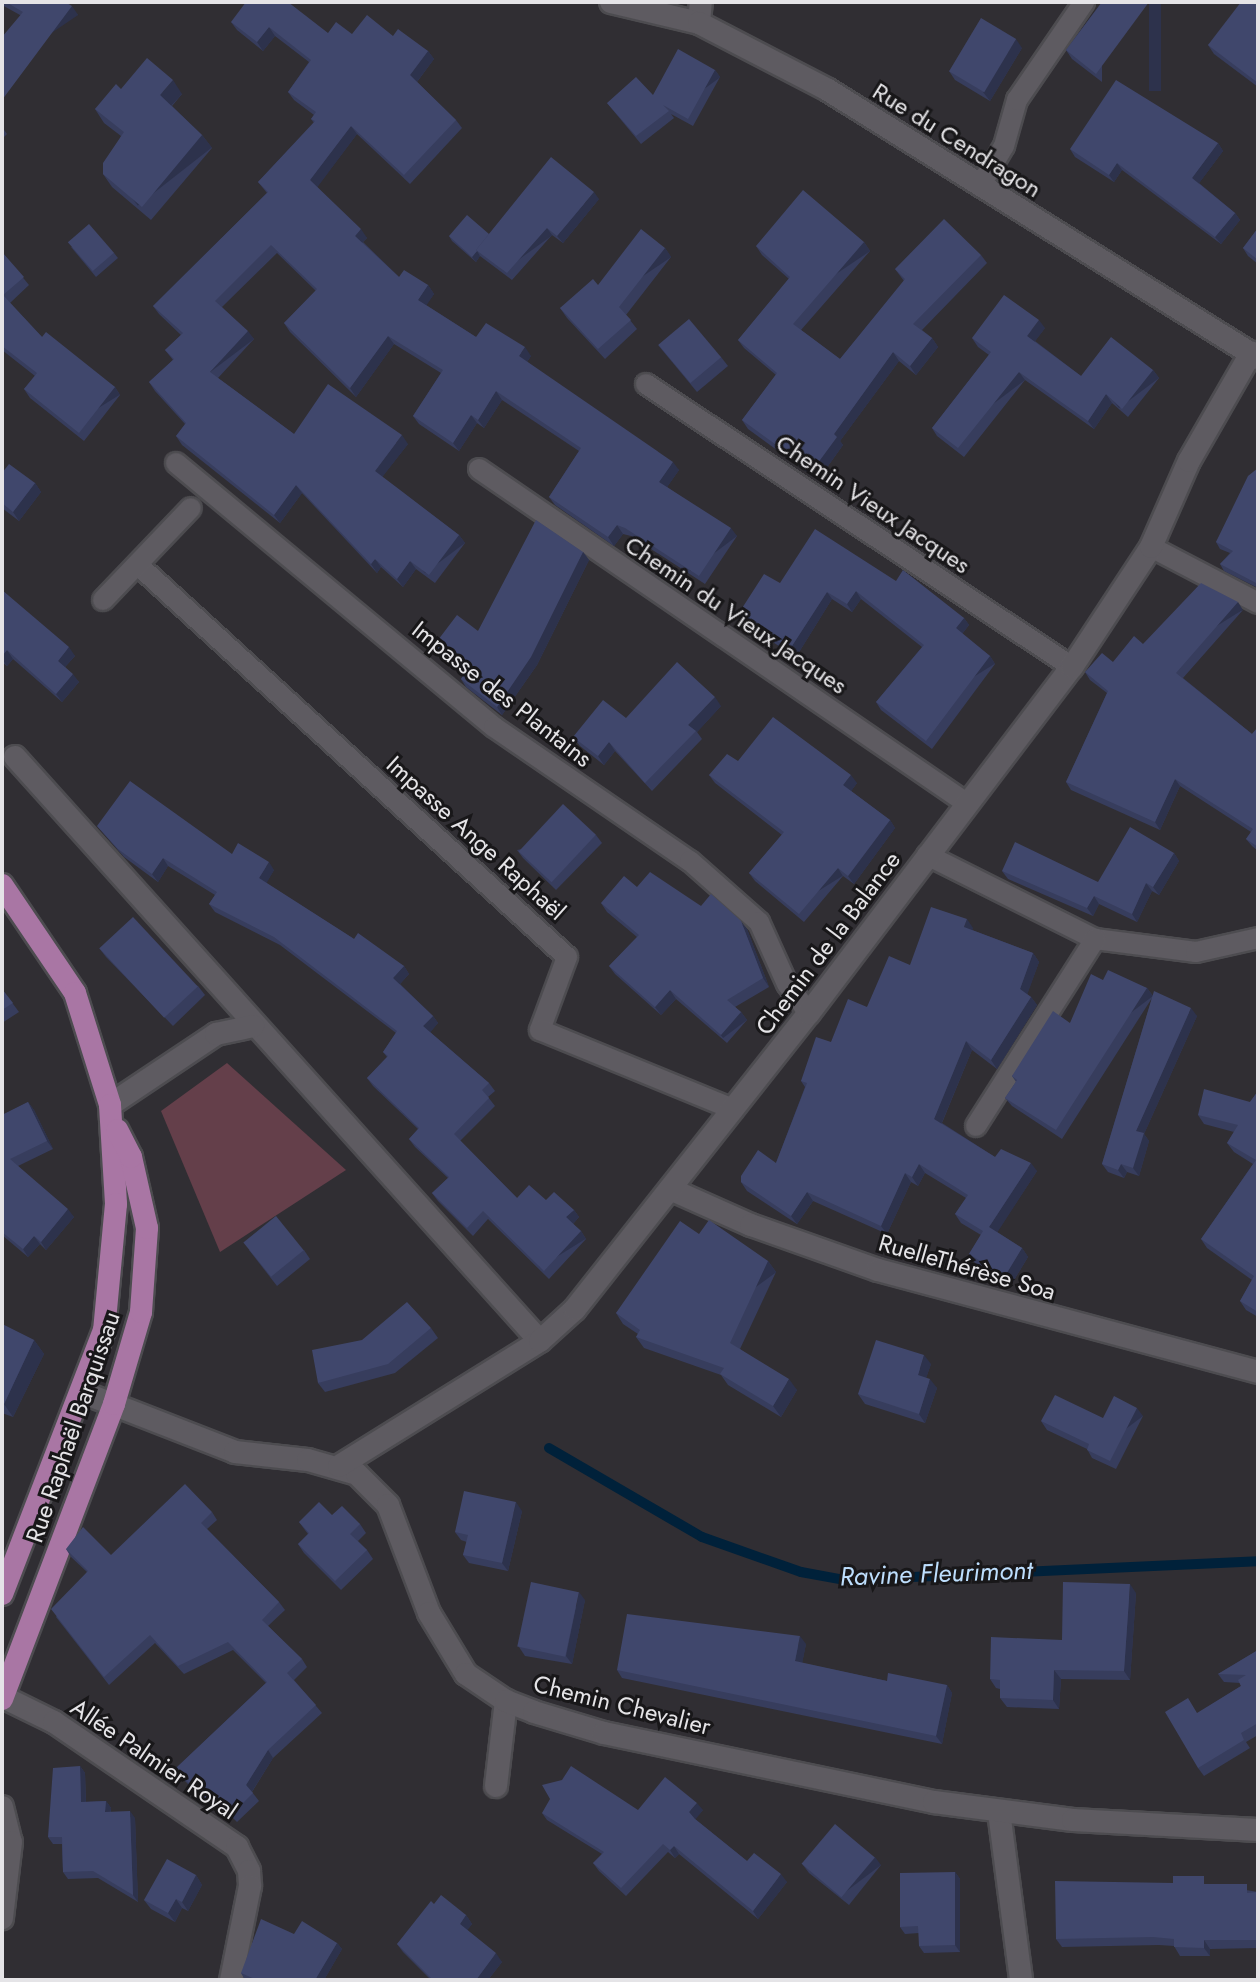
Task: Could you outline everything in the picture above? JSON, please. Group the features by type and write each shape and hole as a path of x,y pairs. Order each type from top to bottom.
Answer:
{"main road":[{"name":"Rue Raphaël Barquissau","path":"2,885 75,993 111,1113 140,1190 148,1250 141,1312 114,1404 2,1698"},
{"name":"Rue Raphaël Barquissau","path":"2,1594 84,1393 104,1330 112,1276 111,1113"}],"street":[{"name":"Rue du Cendragon","path":"611,2 700,12 1254,356"},
{"name":"Chemin de la Balance","path":"339,1466 540,1341 575,1309 809,1013 965,802 1072,667 1151,547 1189,461 1254,356"},
{"path":"15,757 253,1026 540,1341"},
{"path":"111,1113 216,1034 253,1026"},
{"name":"RuelleThérèse Soa","path":"670,1189 751,1225 878,1270 1258,1372"},
{"name":"Chemin Chevalier","path":"84,1393 235,1452 339,1466 357,1474 388,1505 444,1642 466,1674 506,1701 604,1733 999,1812 1258,1830"},
{"name":"Allée Palmier Royal","path":"2,1698 54,1722 237,1847 249,1871 250,1886 231,1980"},
{"path":"496,1786 506,1701"},
{"path":"2,1807 7,1838 2,1918"},
{"path":"999,1812 1021,1980"}],"lane":[{"path":"980,186 1004,146 1017,100 1084,2"},
{"name":"Chemin Vieux Jacques","path":"646,384 1072,667"},
{"name":"Impasse des Plantains","path":"176,463 494,727 690,861 759,922 787,984 809,1013"},
{"name":"Chemin du Vieux Jacques","path":"479,469 965,802"},
{"path":"103,600 191,508"},
{"path":"1151,547 1258,603"},
{"name":"Impasse Ange Raphaël","path":"138,565 567,957 540,1030 733,1109"},
{"path":"927,855 1095,939 1196,952 1258,938"},
{"path":"976,1126 1095,939"}],"shaded area":[{"path":"227,1063 346,1170 220,1252 161,1111"}],"building":[{"path":"6,2 65,2 72,6 2,100 2,37 23,12"},
{"path":"246,2 288,2 328,33 336,22 352,34 367,15 393,36 398,29 428,51 410,75 456,120 404,175 351,126 310,180 361,229 355,236 399,277 404,270 428,285 418,300 476,337 486,323 525,347 519,356 673,462 659,482 731,528 699,576 625,528 617,525 608,537 549,497 581,448 496,391 478,420 471,415 453,443 413,416 443,370 388,336 350,388 284,323 317,289 271,245 215,301 248,331 210,372 294,434 328,384 402,435 375,471 459,535 429,575 410,561 397,579 375,559 371,564 296,485 274,515 176,436 186,423 149,382 174,359 165,350 183,333 153,306 268,192 258,182 315,121 311,119 316,112 288,92 311,60 269,27 257,42 231,22"},
{"path":"1102,2 1149,2 1096,74 1066,50"},
{"path":"1241,2 1258,2 1258,83 1208,45"},
{"path":"981,18 1016,39 984,92 949,71"},
{"path":"678,49 715,70 688,119 663,105 669,111 636,136 607,103 636,77 653,95"},
{"path":"147,58 173,80 160,95 202,135 142,207 103,174 103,163 124,132 95,109 116,84 121,89"},
{"path":"1116,80 1218,143 1192,178 1235,213 1215,237 1117,163 1109,175 1070,149"},
{"path":"551,157 594,192 557,236 547,228 507,273 476,250"},
{"path":"803,190 864,242 793,324 840,359 905,279 895,269 944,219 981,255 913,324 932,338 910,366 893,352 834,434 837,437 812,471 742,420 777,373 738,340 790,277 756,246"},
{"path":"467,215 489,234 472,257 449,236"},
{"path":"89,224 114,253 93,271 68,242"},
{"path":"1258,228 1258,260 1243,248"},
{"path":"641,229 665,248 619,307 631,320 598,349 560,308 593,279 598,285"},
{"path":"2,252 24,277 3,295 42,337 46,332 115,387 79,433 24,389 37,373 2,346"},
{"path":"1004,295 1039,320 1027,336 1081,376 1111,337 1153,370 1122,409 1106,394 1088,421 1019,372 958,448 932,428 991,352 972,338"},
{"path":"689,319 721,357 690,383 658,345"},
{"path":"9,464 35,483 13,512 2,503 2,473"},
{"path":"1258,468 1256,583 1220,564 1233,551 1216,542 1248,476"},
{"path":"536,520 583,552 531,657 497,707 461,679 468,668 435,644 457,615 478,631"},
{"path":"815,529 896,581 903,570 964,618 956,628 990,656 926,741 876,702 924,645 856,591 847,604 827,592 790,649 737,616 764,574 780,583"},
{"path":"1201,583 1238,602 1176,673 1252,734 1258,727 1258,847 1246,839 1253,829 1175,779 1155,822 1066,782 1108,691 1085,672 1102,653 1113,662 1134,636 1143,644"},
{"path":"2,590 69,647 58,661 73,674 56,694 7,650 2,656"},
{"path":"677,662 715,697 688,725 696,731 645,783 609,742 598,756 573,737 603,700 626,718"},
{"path":"773,717 851,775 843,785 890,820 848,876 838,868 799,914 749,873 784,832 709,775 727,754 738,761"},
{"path":"130,781 232,854 238,843 269,862 259,878 354,939 358,933 404,966 393,978 433,1016 423,1026 489,1083 482,1090 489,1098 454,1134 517,1198 529,1185 546,1200 554,1192 574,1210 566,1217 581,1231 544,1271 483,1211 467,1228 432,1193 449,1177 409,1139 419,1128 367,1078 388,1056 383,1052 397,1031 274,937 209,904 217,892 163,858 152,874 118,849 97,826"},
{"path":"563,804 596,835 552,882 519,852"},
{"path":"1130,827 1174,853 1153,887 1146,883 1132,914 1094,896 1087,908 1002,871 1015,842 1098,882"},
{"path":"650,872 701,906 711,894 741,921 763,978 727,1000 741,1012 721,1035 670,990 655,1007 609,966 639,935 601,903 624,876 637,887"},
{"path":"931,907 967,919 964,927 1033,953 1020,989 1031,997 991,1060 966,1041 934,1119 995,1157 1001,1149 1031,1163 989,1227 1022,1248 1005,1276 969,1254 983,1231 955,1214 968,1195 919,1164 912,1177 905,1173 881,1226 807,1192 791,1216 741,1182 741,1176 758,1150 776,1163 807,1083 801,1081 816,1037 831,1042 848,999 867,1007 889,956 910,965"},
{"path":"133,917 198,986 164,1018 99,948"},
{"path":"1108,970 1147,988 1056,1130 1005,1098 1017,1080 1012,1076 1053,1011 1070,1023 1091,974 1103,980"},
{"path":"2,989 13,1003 2,1010"},
{"path":"1154,991 1191,1008 1136,1131 1144,1133 1133,1168 1121,1164 1118,1170 1102,1164"},
{"path":"1204,1089 1250,1102 1258,1091 1258,1312 1240,1301 1254,1276 1201,1239 1256,1160 1227,1143 1238,1125 1198,1115"},
{"path":"28,1102 47,1141 10,1159 68,1209 41,1242 34,1236 23,1249 2,1232 2,1115"},
{"path":"276,1216 304,1250 271,1277 243,1242"},
{"path":"709,1220 768,1261 730,1343 789,1379 773,1406 720,1374 724,1368 636,1337 640,1330 616,1313 680,1221 699,1234"},
{"path":"407,1302 431,1328 388,1364 318,1383 312,1350 362,1340"},
{"path":"2,1324 34,1340 4,1404 2,1403"},
{"path":"876,1340 924,1355 918,1375 930,1379 919,1414 858,1394"},
{"path":"1055,1395 1103,1418 1114,1396 1137,1408 1110,1461 1087,1450 1089,1444 1041,1421"},
{"path":"185,1484 212,1512 201,1523 279,1602 262,1620 302,1659 287,1673 316,1705 268,1750 246,1785 253,1793 232,1814 213,1796 207,1801 175,1769 267,1682 228,1642 178,1666 150,1635 104,1677 51,1609 88,1571 66,1549 83,1527 111,1555"},
{"path":"464,1491 516,1502 502,1563 463,1555 468,1535 455,1532"},
{"path":"319,1502 332,1515 342,1506 360,1524 350,1534 367,1550 335,1581 298,1544 309,1533 299,1522"},
{"path":"531,1582 579,1592 565,1657 517,1647"},
{"path":"1063,1582 1130,1584 1124,1671 1054,1670 1053,1700 1000,1698 1000,1680 990,1679 991,1637 1062,1640"},
{"path":"627,1614 800,1636 795,1661 887,1681 888,1673 947,1685 936,1736 617,1670"},
{"path":"1258,1650 1258,1723 1241,1733 1244,1740 1198,1768 1165,1712 1188,1698 1197,1713 1241,1686 1238,1680 1246,1675 1218,1674"},
{"path":"80,1766 81,1802 106,1801 105,1812 130,1811 133,1895 93,1871 63,1872 62,1837 48,1837 53,1768"},
{"path":"571,1766 638,1810 665,1777 697,1803 689,1812 695,1819 747,1861 754,1853 781,1874 753,1911 674,1846 670,1850 663,1844 621,1888 593,1863 604,1852 542,1813 550,1799 542,1785 562,1780"},
{"path":"835,1824 875,1857 841,1897 802,1864"},
{"path":"167,1859 196,1875 182,1902 176,1899 168,1913 144,1900"},
{"path":"955,1872 955,1945 919,1946 918,1926 900,1927 900,1873"},
{"path":"1173,1876 1204,1876 1204,1884 1247,1884 1247,1893 1258,1892 1258,1940 1204,1940 1204,1948 1174,1947 1174,1939 1153,1937 1056,1939 1055,1881 1173,1883"},
{"path":"441,1895 466,1915 460,1924 496,1953 476,1980 433,1980 397,1944 431,1901 434,1904"},
{"path":"261,1919 294,1934 302,1921 337,1943 315,1980 257,1980 241,1973"}],"waterway":[{"name":"Ravine Fleurimont","path":"549,1448 702,1537 801,1572 845,1580 1258,1561"}]}
